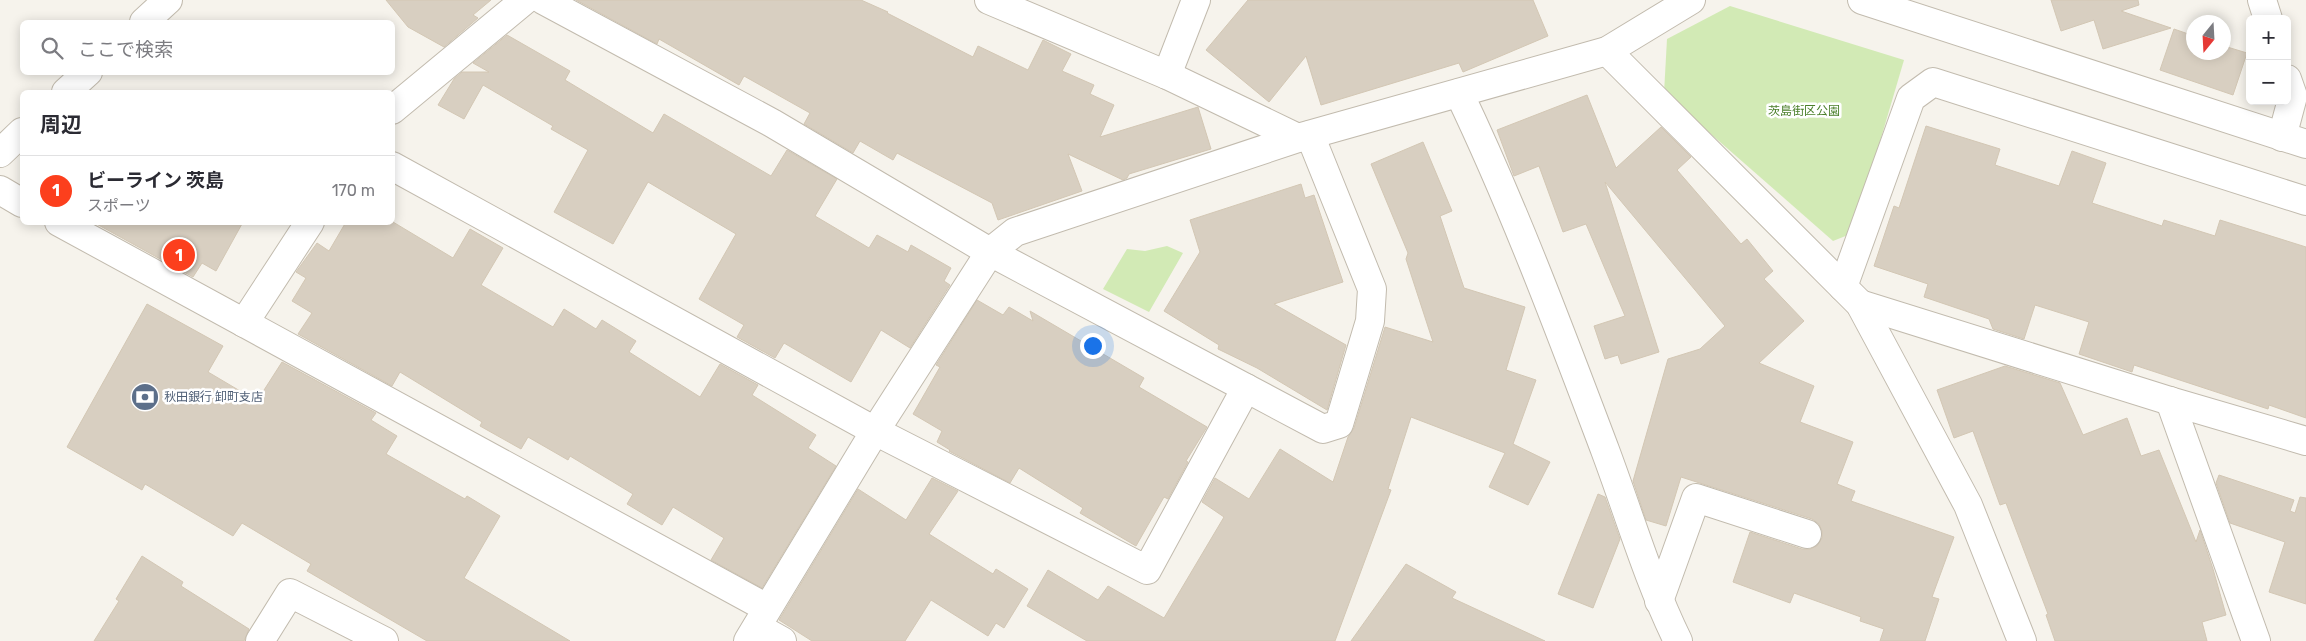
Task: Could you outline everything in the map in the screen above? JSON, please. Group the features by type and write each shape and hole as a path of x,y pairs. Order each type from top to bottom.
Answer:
{"street":[{"path":"146,20 168,0"},
{"path":"395,108 525,0"},
{"path":"543,0 772,123 990,252 1323,429 1339,424 1370,321 1372,289 1304,137 1168,76 989,0"},
{"path":"1168,76 1196,0"},
{"path":"757,625 875,431 990,252 1015,232 1304,137 1607,51 1691,0"},
{"path":"1862,0 2294,140 2293,96 2291,90"},
{"path":"2262,0 2267,15"},
{"path":"1607,51 1852,296 1968,504 2022,641"},
{"path":"68,90 85,75"},
{"path":"1852,296 1911,98 1933,82 2306,201"},
{"path":"1458,93 1490,158 1605,451 1659,602 1678,641"},
{"path":"0,153 20,134"},
{"path":"395,168 875,431 1147,570 1246,388"},
{"path":"0,190 20,202"},
{"path":"64,225 244,323 782,641"},
{"path":"244,323 308,225"},
{"path":"1852,296 2170,401 2306,441"},
{"path":"2170,401 2256,641"},
{"path":"1659,602 1696,498 1807,534"},
{"path":"260,641 290,593 384,641"}],"green space":[{"name":"茨島街区公園","path":"1730,6 1904,60 1853,233 1833,241 1664,93 1667,39"},
{"path":"1167,246 1183,253 1149,312 1103,289 1127,249 1145,251"}],"building":[{"path":"386,0 491,0 473,15 478,18 444,47 408,27"},
{"path":"576,0 861,0 888,12 973,57 978,46 1028,70 1043,40 1071,54 1062,71 1094,85 1090,94 1114,105 1100,137 1198,107 1211,149 1129,174 1123,180 1068,154 1082,191 998,220 992,203 897,153 893,160 860,141 853,153 804,124 810,113 744,76 739,85 659,39 657,44"},
{"path":"1248,0 1533,0 1548,36 1463,72 1459,63 1321,105 1306,56 1269,102 1206,50"},
{"path":"2051,0 2138,0 2139,5 2121,11 2171,28 2103,49 2094,20 2061,31"},
{"path":"2174,29 2186,33 2186,60 2231,60 2231,48 2246,53 2233,95 2160,70"},
{"path":"507,35 570,71 565,80 653,133 664,114 771,176 787,150 837,179 815,216 869,248 877,235 908,252 911,245 951,268 944,281 950,285 910,348 881,330 851,382 784,343 775,358 737,337 744,325 699,299 736,234 648,182 613,244 554,212 588,150 551,129 553,126 483,85 464,119 438,105 454,79 462,72 489,72 473,63"},
{"path":"1587,95 1616,168 1661,127 1691,157 1677,170 1741,244 1747,239 1773,271 1764,279 1804,321 1759,363 1814,386 1800,422 1853,442 1837,484 1855,491 1851,501 1954,537 1932,597 1939,599 1925,641 1880,641 1884,629 1860,621 1861,617 1794,593 1790,603 1733,582 1750,532 1802,549 1810,549 1817,546 1822,538 1819,524 1812,519 1681,477 1666,526 1646,520 1633,481 1668,359 1700,349 1725,326 1605,182 1659,352 1621,364 1618,355 1605,359 1594,326 1625,316 1586,224 1563,232 1539,166 1514,176 1497,130"},
{"path":"1926,126 2000,149 1995,165 2059,186 2072,151 2106,163 2092,203 2162,226 2164,220 2215,236 2220,220 2306,247 2306,418 2269,405 2268,409 2134,365 2132,372 2079,354 2089,322 2035,305 2024,339 1993,329 1989,319 1924,297 1928,284 1874,266 1894,206 1899,208"},
{"path":"1423,142 1452,211 1440,216 1464,288 1525,307 1506,370 1536,380 1513,444 1550,462 1528,505 1489,487 1505,453 1411,417 1388,489 1391,490 1335,641 1087,641 1027,606 1048,570 1098,600 1108,586 1164,618 1224,517 1202,502 1215,478 1249,499 1280,449 1333,482 1348,437 1354,428 1385,327 1433,342 1406,259 1408,253 1371,164"},
{"path":"1301,184 1305,198 1314,195 1343,282 1274,304 1346,345 1327,410 1257,368 1218,349 1219,345 1164,311 1200,252 1190,220"},
{"path":"395,223 453,258 470,229 503,248 481,285 553,327 564,309 596,329 602,320 636,341 629,352 700,397 720,364 758,385 752,395 816,435 808,448 836,466 762,588 711,560 724,538 673,507 662,525 627,504 633,494 570,456 568,460 528,437 521,449 480,426 482,422 400,372 392,386 298,334 312,313 292,301 306,278 296,272 317,243 329,251 344,225 395,225"},
{"path":"98,225 241,225 216,271 202,263 193,277"},
{"path":"977,300 1003,315 1009,307 1033,321 1030,311 1144,378 1139,387 1207,427 1186,461 1188,462 1168,499 1164,497 1136,546 1080,513 1083,508 1019,468 1010,483 949,451 937,442 942,431 913,414 940,367 936,365"},
{"path":"147,304 223,346 208,372 257,401 282,362 376,413 371,420 397,436 386,454 465,499 467,496 500,516 464,578 570,641 427,641 307,571 311,564 242,523 233,536 145,484 142,490 67,447"},
{"path":"2005,366 2060,383 2083,435 2127,418 2141,456 2159,450 2196,542 2200,530 2226,615 2202,622 2207,641 2055,641 2046,615 2048,614 2006,503 2000,505 1973,431 1954,438 1937,390"},
{"path":"2219,475 2294,500 2290,511 2295,513 2300,497 2306,498 2306,604 2269,592 2285,542 2230,523 2216,483"},
{"path":"932,478 958,491 929,534 993,574 996,569 1028,589 1004,628 996,623 988,636 931,600 905,641 812,641 779,620 858,489 906,520"},
{"path":"1598,494 1605,497 1620,539 1593,608 1558,594"},
{"path":"142,556 183,582 181,586 249,629 244,641 94,641 119,601 116,599"},
{"path":"1406,564 1456,592 1452,598 1545,641 1351,641"}],"place":[{"name":"ビーライン 茨島","path":"179,255"},
{"name":"秋田銀行 卸町支店","path":"145,397"}]}
